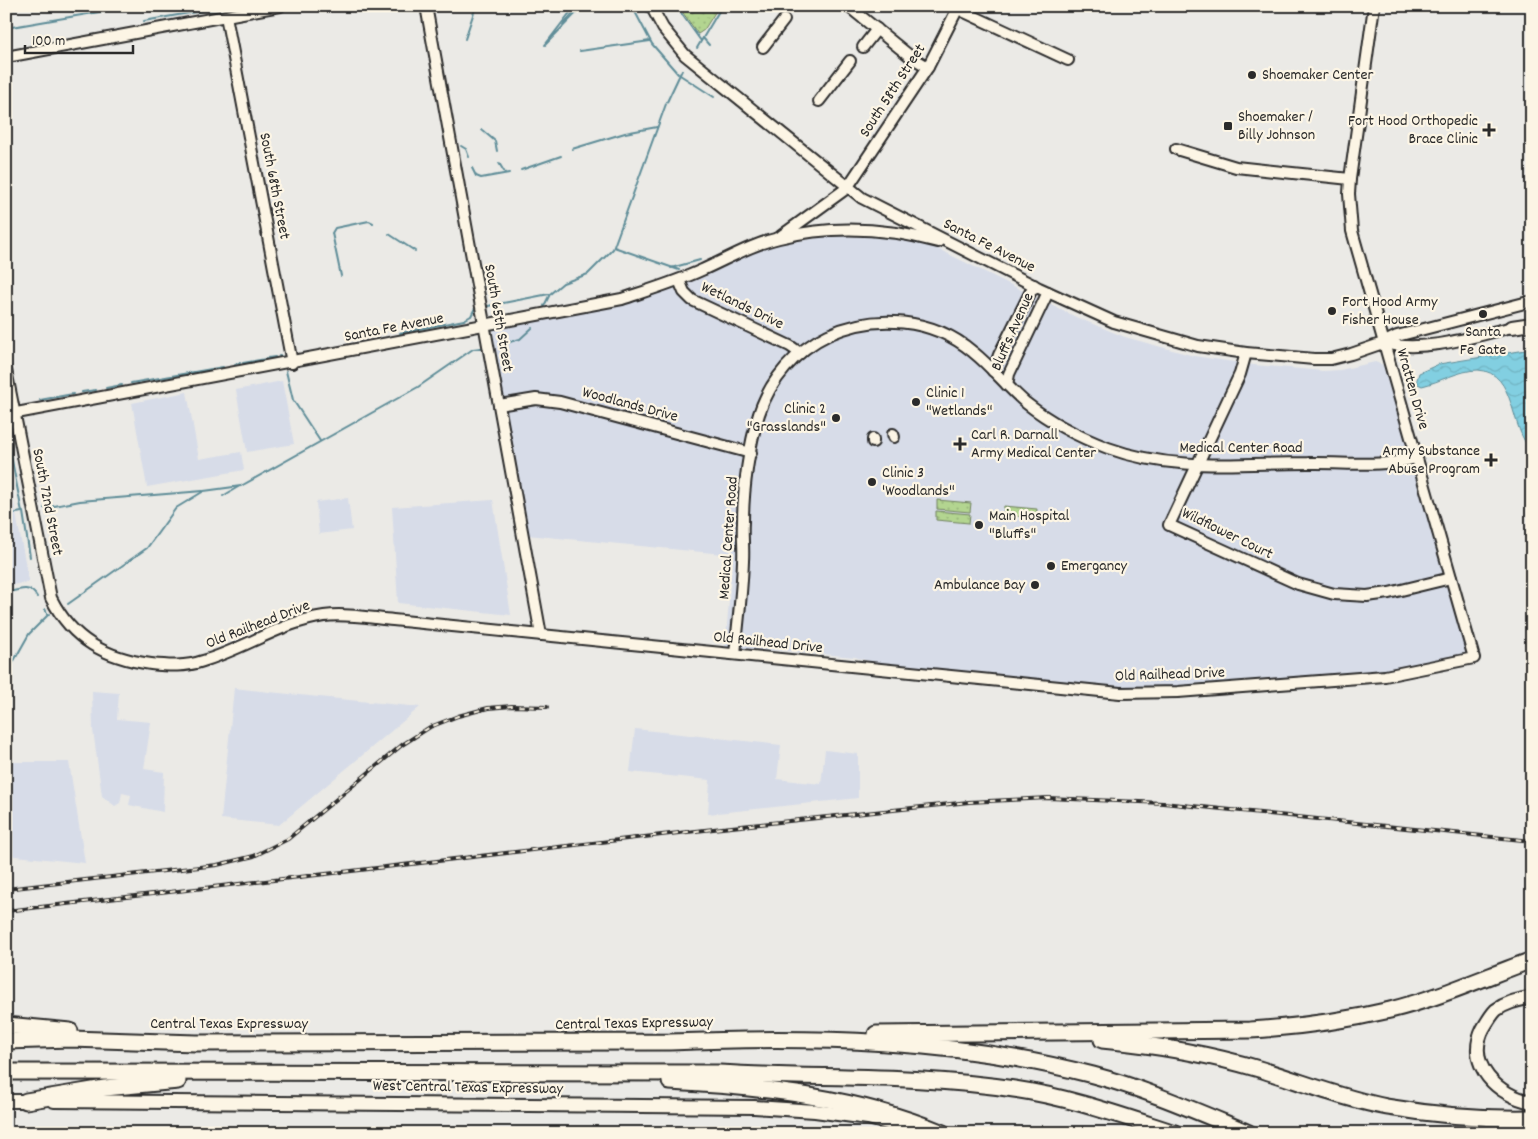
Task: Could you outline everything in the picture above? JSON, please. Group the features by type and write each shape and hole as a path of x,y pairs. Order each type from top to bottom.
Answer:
{"highway":[{"path":"730,1040 850,1034 1250,1030 1295,1027 1349,1019 1392,1009 1532,960"},
{"path":"6,1025 157,1036 196,1042"},
{"path":"994,1032 1133,1043 1221,1060 1387,1107 1444,1114 1532,1118"},
{"name":"Central Texas Expressway","path":"6,1041 70,1039 196,1042 670,1042 730,1040 872,1042 1004,1057 1058,1067 1132,1087 1249,1133"},
{"path":"6,1072 719,1073 878,1077 969,1083 1052,1096 1175,1133"},
{"path":"26,1101 105,1088 169,1081 280,1080 322,1072"},
{"path":"562,1073 606,1081 704,1084 806,1095 858,1105 943,1133"}],"main road":[{"path":"1512,327 1532,324"},
{"path":"1532,996 1505,1004 1494,1012 1478,1041 1480,1063 1486,1075 1506,1094 1532,1102"},
{"name":"West Central Texas Expressway","path":"6,1101 754,1107 815,1110 868,1118 926,1133"}],"street":[{"path":"6,58 280,6"},
{"name":"South 65th Street","path":"426,6 541,634"},
{"name":"Santa Fe Avenue","path":"651,6 663,28 685,55 847,188 876,206 1048,292 1107,319 1142,331 1198,346 1246,353 1324,359 1340,357 1383,343 1397,336 1532,301"},
{"path":"848,6 911,57 928,67"},
{"name":"Wratten Drive","path":"1374,6 1350,179 1349,194 1352,231 1474,658"},
{"path":"958,8 1068,60"},
{"name":"South 58th Street","path":"847,188 928,67 958,8"},
{"name":"South 68th Street","path":"226,16 292,362"},
{"path":"763,47 784,20"},
{"path":"863,46 877,30"},
{"path":"818,101 850,61"},
{"path":"1176,149 1236,167 1350,179"},
{"path":"778,238 847,188"},
{"path":"778,238 818,232 872,230 911,235 954,246"},
{"name":"Santa Fe Avenue","path":"10,415 622,299 679,280 744,250 778,238"},
{"name":"Wetlands Drive","path":"679,280 684,292 692,300 790,346 800,353"},
{"name":"Bluffs Avenue","path":"993,371 1034,285"},
{"name":"Bluffs Avenue","path":"1007,385 1009,374 1048,292"},
{"name":"Medical Center Road","path":"735,654 743,572 743,508 751,453 763,403 778,378 800,353 824,337 853,326 899,322 932,329 951,337 974,352 1007,385 1045,416 1097,443 1152,460 1197,466 1308,462 1386,464 1416,458"},
{"path":"1383,343 1401,347 1460,340 1512,327"},
{"name":"Wildflower Court","path":"1246,353 1240,374 1169,525 1276,575 1317,590 1349,595 1399,592 1451,578"},
{"name":"South 72nd Street","path":"6,370 10,415 51,598 59,613 74,632"},
{"name":"Woodlands Drive","path":"499,405 536,399 560,402 751,453"},
{"name":"Old Railhead Drive","path":"74,632 91,646 115,657 174,666 187,666 206,661 295,624 325,616 355,616 1141,694 1385,676 1474,658"}],"shaded area":[{"name":"Carl R. Darnall Army Medical Center","path":"835,235 878,235 926,243 1078,318 1125,337 1194,356 1254,365 1323,371 1340,370 1375,362 1383,365 1468,647 1466,652 1462,656 1390,672 1150,689 879,664 855,657 778,650 756,651 725,648 733,555 527,535 492,340 494,330 620,304 664,291 769,246"},
{"path":"282,381 294,444 247,452 236,390"},
{"path":"187,392 199,459 241,452 244,470 147,487 132,403"},
{"path":"6,462 29,582 6,586"},
{"path":"348,498 352,530 319,534 316,502"},
{"path":"493,500 511,615 398,603 392,507"},
{"path":"234,688 420,707 279,825 221,819"},
{"path":"92,691 119,693 117,719 151,722 144,769 164,772 163,812 129,805 131,795 122,793 120,803 115,806 102,796 93,730"},
{"path":"635,729 781,745 777,779 821,784 825,750 858,754 858,798 708,814 710,780 630,772"},
{"path":"6,762 69,762 85,863 6,855"}],"green space":[{"path":"678,6 719,6 704,30 698,34"},
{"path":"937,500 971,503 970,512 937,509"},
{"path":"1004,506 1037,509 1036,518 1003,515"},
{"path":"936,511 970,514 969,523 936,520"}],"water":[{"path":"1532,349 1532,450 1519,429 1506,391 1500,381 1491,373 1478,370 1457,374 1422,386 1416,383 1419,373 1439,364"}],"waterway":[{"path":"6,28 134,6"},
{"path":"144,21 229,6"},
{"path":"465,39 476,6"},
{"path":"575,6 545,45 583,6"},
{"path":"563,25 579,6"},
{"path":"632,6 652,44 678,74"},
{"path":"676,6 701,41"},
{"path":"697,48 722,6"},
{"path":"703,38 709,45"},
{"path":"580,51 650,41"},
{"path":"544,306 550,294 563,283 588,274 613,249 666,104 682,70"},
{"path":"680,75 714,97"},
{"path":"572,149 625,133 657,127"},
{"path":"482,130 495,141 497,151"},
{"path":"461,146 466,149 469,157"},
{"path":"521,170 561,156"},
{"path":"499,163 505,173"},
{"path":"472,168 476,176 481,178 509,173"},
{"path":"341,276 332,233 335,228 369,221 373,223"},
{"path":"389,234 415,251"},
{"path":"614,247 679,270"},
{"path":"671,268 700,260"},
{"path":"488,306 549,294"},
{"path":"400,333 464,320 471,316 475,308"},
{"path":"499,345 520,339 532,328"},
{"path":"68,604 147,548 176,508 204,491 241,486 418,387 473,349 481,348"},
{"path":"279,356 283,357"},
{"path":"268,358 275,357"},
{"path":"243,363 266,359"},
{"path":"235,364 240,363"},
{"path":"131,383 223,367"},
{"path":"286,371 293,400 320,441"},
{"path":"106,388 122,385"},
{"path":"82,392 96,390"},
{"path":"40,400 73,394"},
{"path":"6,430 22,512 16,513"},
{"path":"223,496 238,487"},
{"path":"44,508 80,501 203,491"},
{"path":"23,512 30,557"},
{"path":"6,593 27,589 31,590 37,597"},
{"path":"45,609 48,615"},
{"path":"6,675 29,634 49,614"}],"railway":[{"path":"6,889 217,865 254,856 288,839 402,745 430,727 458,716 488,708 512,706 547,707"},
{"path":"6,911 722,828 969,802 1048,798 1163,803 1532,841"}],"place":[{"name":"Shoemaker Center","path":"1252,75"},
{"name":"Shoemaker / Billy Johnson","path":"1228,126"},
{"name":"Fort Hood Orthopedic Brace Clinic","path":"1489,130"},
{"name":"Fort Hood Army Fisher House","path":"1332,311"},
{"name":"Santa Fe Gate","path":"1483,314"},
{"name":"Clinic 1 \"Wetlands\"","path":"916,402"},
{"name":"Clinic 2 \"Grasslands\"","path":"836,418"},
{"name":"Carl R. Darnall Army Medical Center","path":"960,444"},
{"name":"Army Substance Abuse Program","path":"1491,460"},
{"name":"Clinic 3 'Woodlands\"","path":"872,482"},
{"name":"Main Hospital \"Bluffs\"","path":"979,525"},
{"name":"Emergancy","path":"1051,566"},
{"name":"Ambulance Bay","path":"1035,585"}]}
